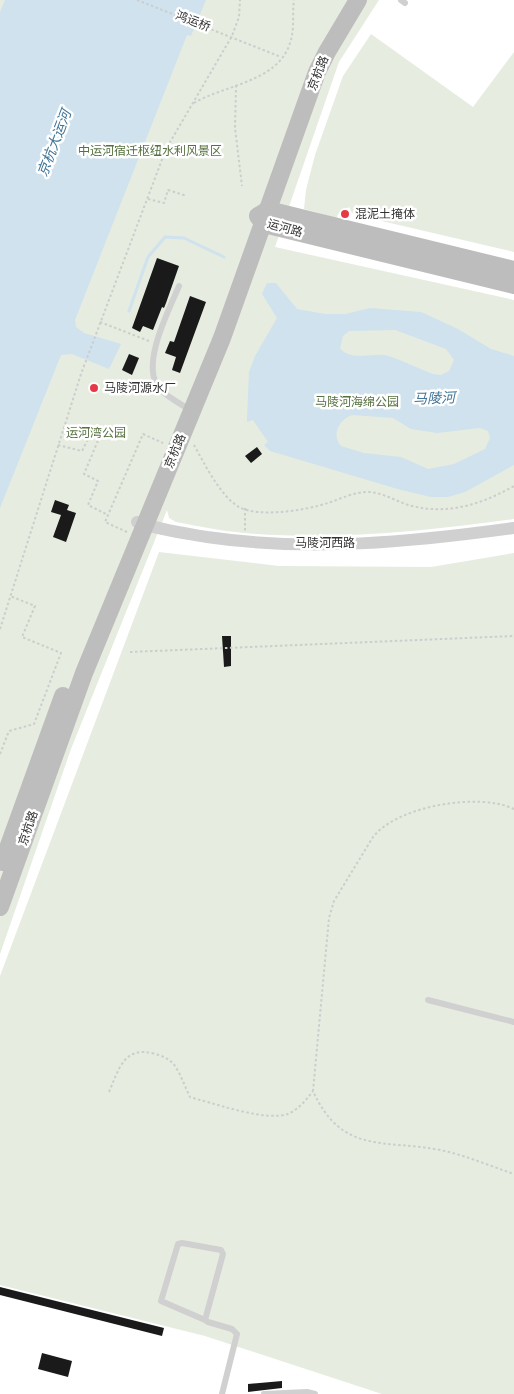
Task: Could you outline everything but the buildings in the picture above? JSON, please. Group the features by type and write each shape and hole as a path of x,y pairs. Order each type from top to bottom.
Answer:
{"street":[{"name":"京杭路","path":"0,907 138,527 185,428 222,338 263,217 309,66 348,0"},
{"name":"京杭路","path":"0,872 52,723 138,527 187,408 263,217 317,72 358,0"},
{"name":"运河路","path":"263,217 514,270"},
{"name":"运河路","path":"263,217 514,285"},
{"name":"马陵河西路","path":"138,527 247,543 323,545 422,541 514,528"}],"lane":[{"path":"179,286 156,344 152,371 154,379 168,396 187,408"},
{"path":"428,1000 514,1022"},
{"path":"205,1320 223,1254 221,1250 182,1243 178,1244 161,1302 205,1320 232,1329 237,1334 222,1394"},
{"path":"264,1394 307,1392 315,1394"}],"path":[{"name":"鸿运桥","path":"137,0 222,32 281,57"},
{"path":"0,629 58,445 100,322 147,198 166,149 232,36 239,17 240,0"},
{"path":"192,104 212,93 261,75 281,57 290,45 294,0"},
{"path":"236,85 235,128 242,186"},
{"path":"147,198 164,203 168,190 187,196"},
{"path":"100,322 156,344"},
{"path":"185,428 218,484 239,507 282,512 303,510 352,494 366,492 384,495 412,506 445,510 465,507 484,501 514,486"},
{"path":"138,527 105,522 143,434 164,444"},
{"path":"58,445 82,451 90,435 99,438 84,474 98,481 88,505 108,515"},
{"path":"245,508 247,543"},
{"path":"0,754 9,731 34,724 61,653 22,637 35,606 10,596"},
{"path":"130,652 514,636"},
{"path":"109,1092 124,1061 132,1053 142,1052 162,1056 170,1061 175,1066 190,1097 265,1115 278,1116 288,1114 300,1107 313,1091 329,918 334,902 380,827 417,812 444,805 478,800 497,803 514,809"},
{"path":"313,1091 325,1113 350,1136 386,1145 443,1150 514,1174"}],"green space":[{"name":"中运河宿迁枢纽水利风景区","path":"0,0 379,0 339,62 275,247 514,300 514,519 379,534 312,536 235,532 176,522 169,518 167,510 71,749 0,954"},
{"path":"371,34 473,107 514,52 514,252 369,218 352,213 349,207 338,214 337,218 304,209 306,190 315,155 343,76"},
{"path":"159,552 279,566 431,567 514,553 514,1394 382,1394 205,1336 0,1285 0,976"}],"water":[{"name":"京杭大运河","path":"5,0 206,0 191,36 187,35 75,320 76,327 84,333 121,344 109,369 72,354 61,355 0,508 0,12"},
{"path":"267,283 276,283 297,309 325,314 345,314 370,308 421,312 458,329 491,349 514,356 514,465 465,492 448,497 431,497 401,490 270,451 264,445 268,442 253,420 247,422 249,372 255,356 277,318 262,294","holes":["395,330 446,349 454,360 449,371 441,375 433,374 389,356 350,355 340,348 343,336 349,331","352,415 393,418 411,429 437,433 480,428 488,431 490,438 485,449 454,464 428,469 401,457 364,453 341,446 337,437 338,428 343,420"]}],"waterway":[{"name":"马陵河","path":"129,311 148,257 165,237 184,238 224,257"}],"place":[{"name":"混泥土掩体","path":"345,214"},
{"name":"马陵河源水厂","path":"94,388"}],"park label":[{"name":"马陵河海绵公园","path":"357,402"},
{"name":"运河湾公园","path":"96,433"}]}
